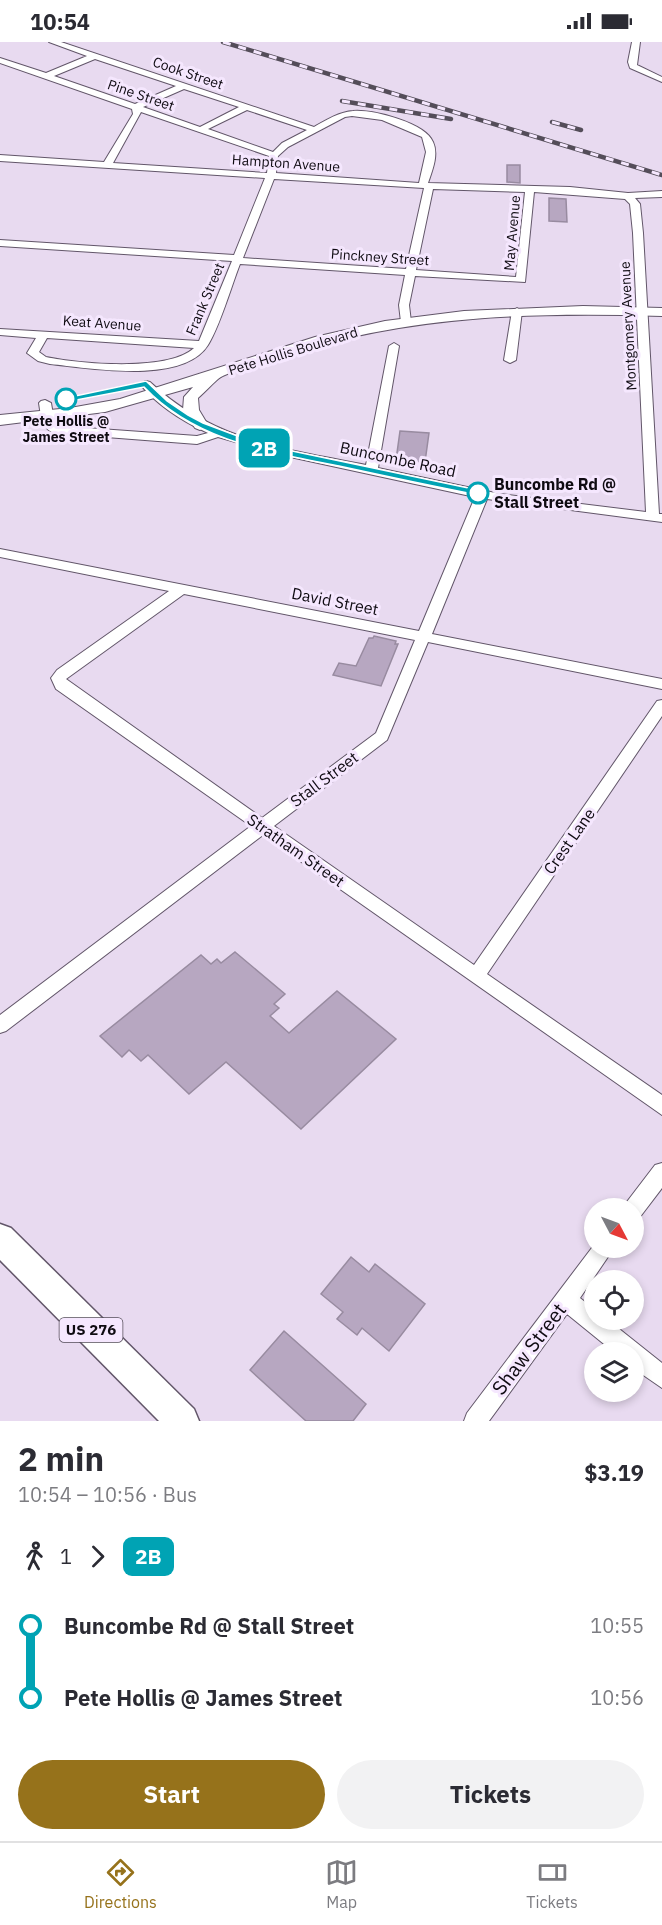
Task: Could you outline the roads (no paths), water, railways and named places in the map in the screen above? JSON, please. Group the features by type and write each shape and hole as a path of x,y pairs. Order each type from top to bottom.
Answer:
{"highway":[{"name":"US 276","path":"1,1240 182,1421"}],"main road":[{"name":"Pete Hollis Boulevard","path":"0,420 46,409 136,400 151,389 324,327 519,300 642,306 662,312"},
{"name":"Pete Hollis Boulevard","path":"151,389 216,375 318,341 405,317 642,306 662,301"},
{"path":"200,425 191,410 191,397 216,375"},
{"name":"Pete Hollis Boulevard","path":"0,407 46,409"}],"street":[{"name":"Cook Street","path":"53,42 315,130"},
{"path":"636,42 633,66 662,80"},
{"path":"46,76 94,56"},
{"name":"Pine Street","path":"0,60 274,154"},
{"path":"107,165 137,114 136,107 183,86"},
{"path":"200,130 246,107"},
{"path":"274,154 285,145 343,115 359,112 417,130 430,142 426,186 410,272 405,317"},
{"name":"Frank Street","path":"43,334 33,353 42,359 148,367 180,361 196,353 203,345 238,259 270,175 274,154"},
{"name":"Hampton Avenue","path":"0,158 426,186 570,190 628,196"},
{"name":"May Avenue","path":"521,280 530,189"},
{"path":"628,196 662,194"},
{"name":"Montgomery Avenue","path":"628,196 633,200 636,209 657,517"},
{"name":"Pinckney Street","path":"0,243 521,280"},
{"path":"510,360 517,311"},
{"name":"Keat Avenue","path":"0,332 203,345"},
{"path":"371,470 394,346"},
{"name":"Buncombe Road","path":"151,389 200,425 256,446 483,494 657,517"},
{"path":"46,409 49,426 54,429 197,440 217,432"},
{"name":"Stall Street","path":"0,1025 382,736 483,494"},
{"name":"David Street","path":"0,553 662,684"},
{"name":"Stratham Street","path":"181,589 58,678 61,685 662,1106"},
{"name":"Crest Lane","path":"476,976 662,705"},
{"path":"642,1198 662,1172"},
{"name":"Shaw Street","path":"475,1421 597,1258"},
{"path":"566,1300 618,1342"},
{"path":"644,1363 662,1377"}],"railway":[{"path":"223,42 662,175"},
{"path":"342,101 451,119"},
{"path":"552,122 581,130"}],"place":[{"name":"Pete Hollis @ James Street","path":"66,399"},
{"name":"Buncombe Rd @ Stall Street","path":"478,493"}]}
